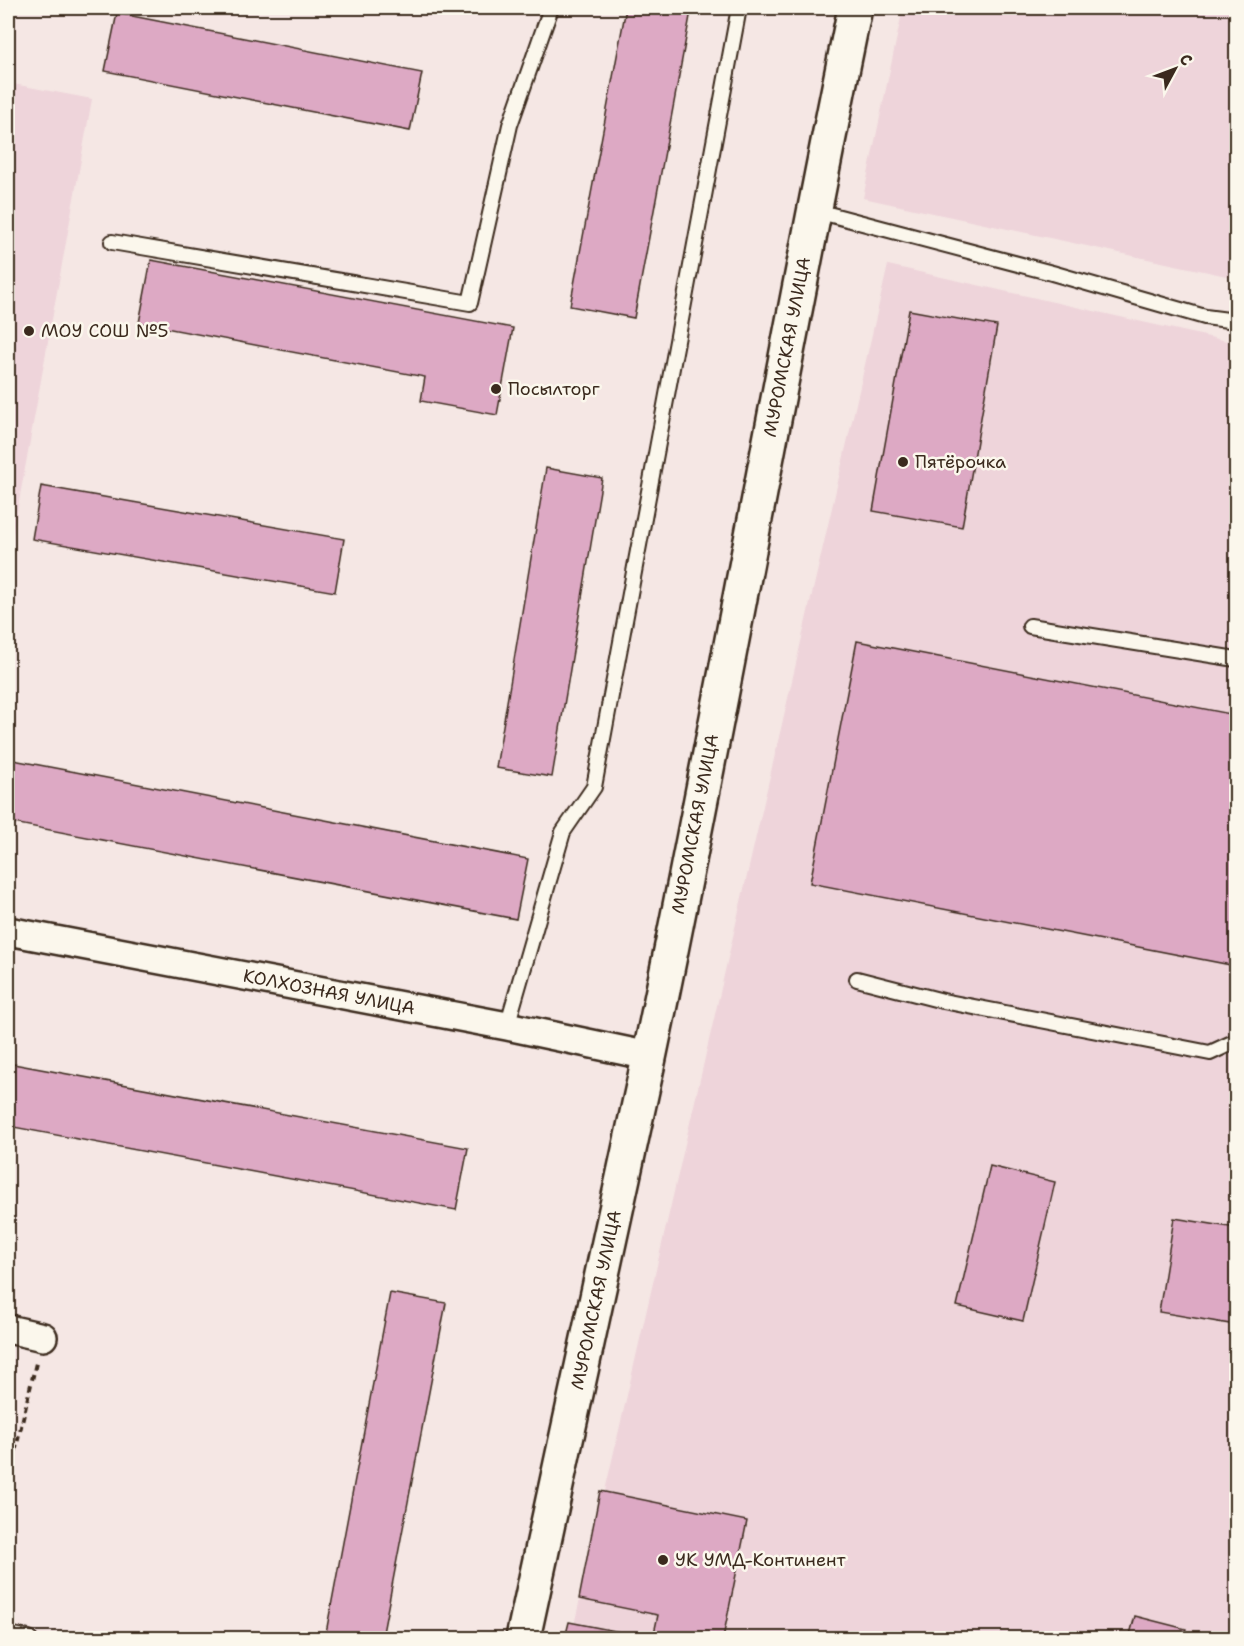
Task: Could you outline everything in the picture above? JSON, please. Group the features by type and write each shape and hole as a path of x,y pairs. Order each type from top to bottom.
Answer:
{"main road":[{"name":"МУРОМСКАЯ УЛИЦА","path":"523,1638 649,1056 813,210 855,8"}],"street":[{"name":"КОЛХОЗНАЯ УЛИЦА","path":"8,931 507,1026 649,1056"},
{"path":"8,1329 43,1337"}],"lane":[{"path":"112,242 470,303 510,125 551,8"},
{"path":"507,1026 563,832 594,787 739,8"},
{"path":"813,210 1052,273 1205,317 1236,321"},
{"path":"1030,626 1236,659"},
{"path":"857,979 943,1001 1210,1053 1236,1041"},
{"path":"8,1634 29,1638"}],"path":[{"path":"8,1482 43,1337"}],"shaded area":[{"path":"903,8 1236,8 1236,278 863,198"},
{"name":"МОУ СОШ №5","path":"8,83 92,99 8,562"},
{"path":"888,265 1236,343 1236,1638 571,1638"}],"building":[{"path":"626,8 670,8 691,11 634,318 570,306"},
{"path":"117,13 422,73 410,131 105,71"},
{"path":"151,260 513,328 497,415 421,401 425,377 139,323"},
{"path":"909,310 997,326 962,527 873,511"},
{"path":"546,468 602,478 552,777 496,768"},
{"path":"41,486 344,539 335,592 32,539"},
{"path":"857,641 1236,715 1236,966 810,883"},
{"path":"8,759 528,859 516,919 8,822"},
{"path":"8,1063 468,1148 456,1210 8,1126"},
{"path":"990,1166 1055,1182 1023,1321 957,1306"},
{"path":"1174,1218 1236,1228 1236,1325 1159,1312"},
{"path":"390,1293 446,1303 382,1638 325,1638"},
{"name":"УК УМД-Континент","path":"600,1491 747,1521 723,1638 653,1638 658,1615 579,1599"},
{"path":"1135,1616 1186,1629 1183,1638 1129,1638"},
{"path":"569,1622 651,1638 565,1638"}],"place":[{"name":"МОУ СОШ №5","path":"29,331"},
{"name":"Посылторг","path":"496,389"},
{"name":"Пятёрочка","path":"903,462"},
{"name":"УК УМД-Континент","path":"663,1560"}]}
